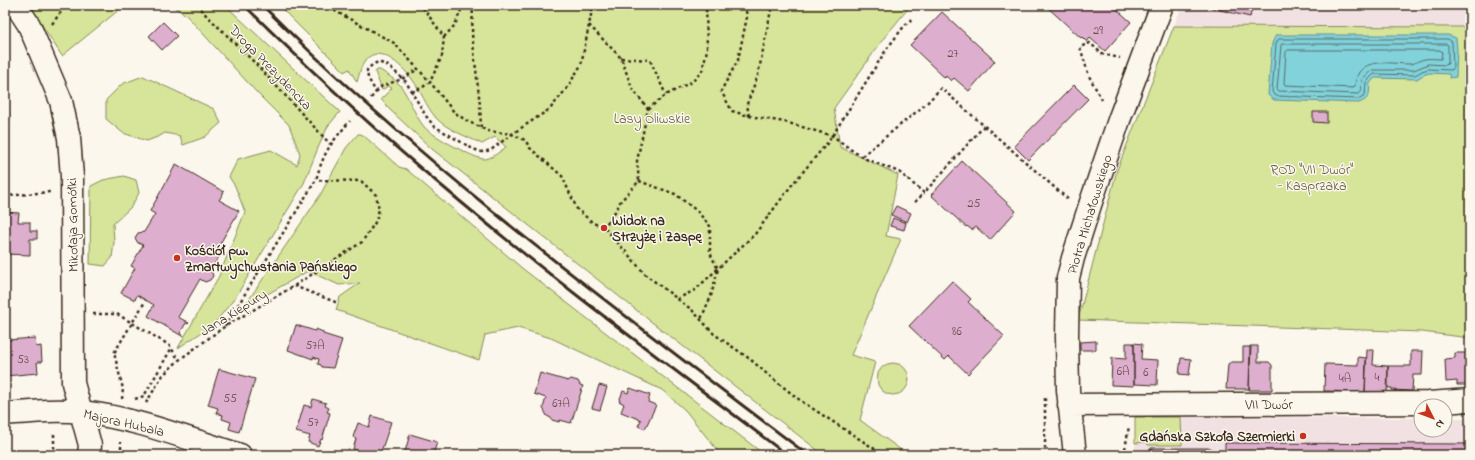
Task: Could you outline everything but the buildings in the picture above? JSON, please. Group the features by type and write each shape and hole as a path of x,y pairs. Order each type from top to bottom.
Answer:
{"street":[{"name":"Mikołaja Gomółki","path":"16,5 29,25 58,95 69,138 72,177 73,383 90,445 89,455"},
{"name":"Piotra Michałowskiego","path":"1075,455 1069,405 1067,337 1068,278 1073,258 1114,135 1162,5"},
{"name":"VII Dwór","path":"1069,405 1429,403 1470,400"},
{"name":"Majora Hubala","path":"5,414 55,411 81,412 129,421 240,455"}],"path":[{"name":"Droga Prezydencka","path":"196,5 256,64 330,144"},
{"path":"331,5 335,11 394,43 430,82 454,112 467,121 488,131 512,134 525,140 530,148 562,176 577,209 593,223 604,226 646,275 692,310 714,334 750,358 801,402 884,455"},
{"path":"421,5 444,37"},
{"path":"412,92 430,82 442,56 444,37 454,25 463,5"},
{"path":"472,5 472,34 481,128"},
{"path":"376,92 367,74 369,67 375,62 382,62 402,78 430,121 440,130 473,149 482,152 491,150 550,109 567,88 581,64 593,5"},
{"path":"604,226 617,210 620,202 639,181 637,161 648,109 666,95 693,81 702,71 706,50 706,5"},
{"path":"745,5 747,17 738,60 721,91 732,111 749,116 785,122 832,136 862,156 900,172 924,193"},
{"path":"749,116 747,104 758,75 772,5"},
{"path":"677,299 695,290 755,234 791,186 832,136 886,50 905,25 912,19"},
{"path":"589,24 621,58 632,88 648,109"},
{"path":"1106,106 1089,76 1080,46 1090,43 1102,54 1122,59"},
{"path":"621,58 650,60 666,95"},
{"path":"371,98 376,92 389,83 418,69"},
{"path":"862,156 926,104 941,88 1073,204"},
{"path":"224,327 316,180 321,160 330,144 350,121"},
{"path":"915,202 984,126"},
{"name":"Jana Kiepury","path":"129,421 140,414 163,374 179,360 224,327 294,286 362,242 376,221 379,209 376,195 361,181 316,180"},
{"path":"639,181 676,194 697,211 710,226 710,253 718,269 711,296 701,319"},
{"path":"294,286 338,303"},
{"path":"129,421 114,353 146,300"},
{"path":"73,314 117,314 169,345 179,360"},
{"path":"130,399 138,399 144,396 171,349"},
{"path":"54,455 55,424"}],"shaded area":[{"path":"1182,5 1470,5 1470,27 1174,26"},
{"name":"Gdańska Szkoła Szermierki","path":"1135,417 1413,418 1413,438 1453,438 1453,418 1470,418 1470,455 1135,455"}],"green space":[{"path":"29,5 125,5 62,56"},
{"path":"171,5 225,5 340,112 328,126 304,183 235,298 213,325 178,348 219,276 245,212 235,186 229,177 238,159 271,150 297,165 300,154 289,125 259,95 186,15"},
{"name":"Lasy Oliwskie","path":"278,5 911,5 884,38 834,108 840,147 898,175 886,236 901,239 851,355 875,362 860,420 908,455 824,455 640,313 432,149 389,109 381,99 392,88 388,86 382,90 375,72 380,70 398,83 425,128 454,146 473,156 485,159 494,156 506,147 495,137 482,144 440,122 426,104 408,74 396,62 382,55 375,54 368,57 362,66 357,82 349,69 344,72"},
{"name":"ROD \"VII Dwór\" - Kasprzaka","path":"1174,26 1470,27 1470,338 1422,332 1078,320 1117,170"},
{"path":"143,76 214,109 221,123 205,137 183,145 180,136 165,133 147,141 123,133 106,119 106,100 122,84"},
{"path":"358,134 363,135 399,167 406,169 523,269 765,455 721,455 685,410 662,390 551,338 518,328 485,335 479,360 336,310 340,297 360,283 339,285 308,271 243,308 319,197 346,148"},
{"path":"124,176 136,180 139,193 131,207 113,224 114,242 112,258 105,266 90,264 91,186 103,180"},
{"path":"890,363 896,363 906,370 909,379 908,385 902,392 896,395 890,395 880,388 877,382 877,376 884,366"},
{"path":"1135,417 1181,417 1182,445 1148,445 1147,442 1135,443"}],"water":[{"path":"1276,35 1448,35 1456,38 1456,77 1450,78 1449,74 1429,73 1417,79 1375,78 1370,83 1369,96 1359,103 1274,100 1268,95 1272,43"}],"railway":[{"path":"244,5 367,121 485,222 613,323 787,455"},
{"path":"262,5 391,126 459,183 597,294 808,455"}],"place":[{"name":"Widok na Strzyżę i Zaspę","path":"604,228"},
{"name":"Kościół pw. Zmartwychwstania Pańskiego","path":"177,258"},
{"name":"Gdańska Szkoła Szermierki","path":"1303,436"}]}
